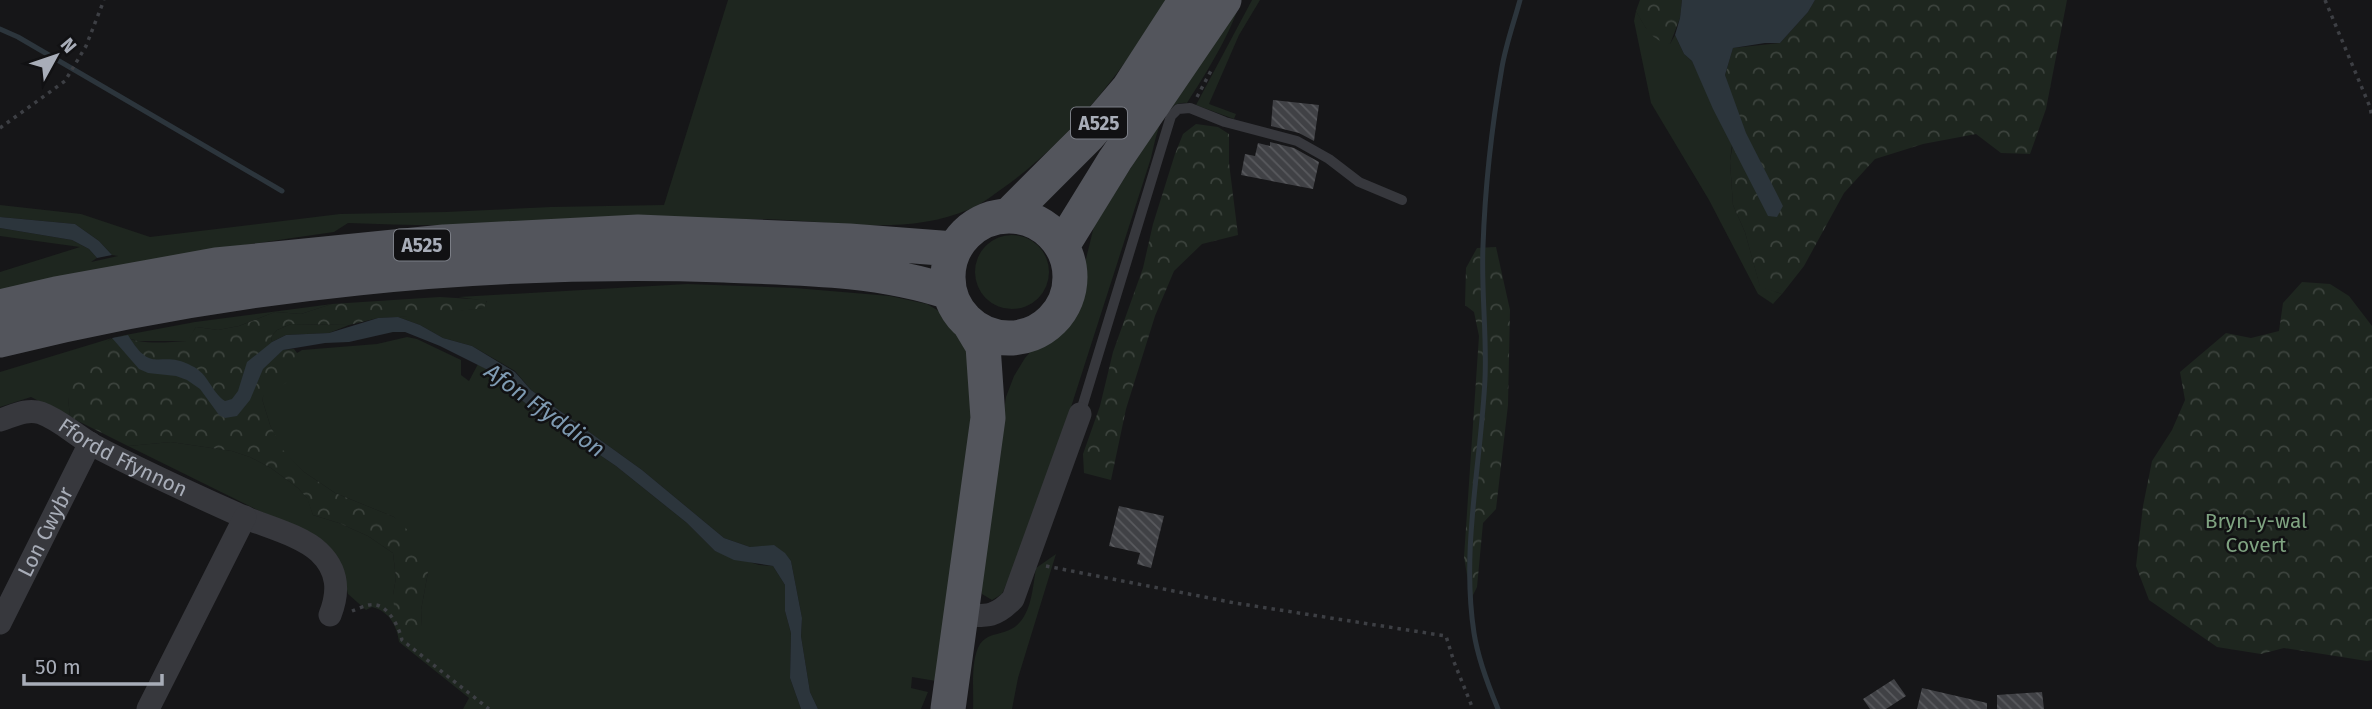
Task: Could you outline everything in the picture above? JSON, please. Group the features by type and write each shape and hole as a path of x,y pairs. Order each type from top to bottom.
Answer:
{"main road":[{"name":"A525","path":"1009,215 1088,136 1129,88 1186,0"},
{"name":"A525","path":"1062,246 1115,160 1224,0"},
{"path":"971,326 993,337 1014,339 1027,337 1046,327 1059,314 1068,294 1070,266 1062,246 1048,230 1030,219 1009,215 980,222 967,232 954,249 947,270 949,292 957,310 983,346 988,418"},
{"name":"A525","path":"0,307 216,265 444,242 638,232 849,241 954,249"},
{"name":"A525","path":"0,340 179,301 377,276 576,265 681,264 823,269 912,280 949,292"},
{"path":"948,709 988,418 1014,339"}],"street":[{"name":"Ffordd Ffynnon","path":"0,420 27,411 40,413 61,423 90,443 305,543 318,551 329,564 336,580 340,608"},
{"path":"961,615 987,616 1005,607 1013,599 1080,414"},
{"name":"Lon Cwybr","path":"0,623 90,443"},
{"path":"148,709 245,517"}],"lane":[{"path":"1080,414 1171,116 1178,109 1191,108 1225,122 1297,141 1329,159 1359,182 1402,200"}],"path":[{"path":"0,128 65,81 86,46 104,0"},
{"path":"2325,0 2370,107 2372,118"},
{"path":"1025,562 1235,603 1446,636 1473,709"},
{"path":"340,608 370,604 380,607 400,628 402,640 489,709"}],"green space":[{"path":"728,0 1168,0 1116,75 1056,143 1034,164 985,201 944,218 889,225 671,219 592,219 446,225 348,223 334,232 166,258 0,291 0,272 80,247 0,236 0,228 72,240 89,249 97,258 91,262 118,256 112,255 99,241 75,224 0,217 0,205 81,214 150,237 340,214 664,205"},
{"path":"1237,0 1241,0 1231,27 1202,79 1187,103 1171,108 1161,122 1055,457 1002,594 992,600 982,594 982,558 1006,397 1014,376 1039,342 1064,321 1074,308 1094,226"},
{"path":"1252,0 1260,0 1239,35 1209,104 1236,114 1234,119 1196,105"},
{"path":"1640,0 1682,0 1680,18 1670,44 1658,40 1646,28 1636,11"},
{"path":"1815,0 2067,0 2046,109 2030,154 2001,153 1976,134 1923,144 1875,159 1844,193 1804,266 1782,294 1760,287 1745,232 1733,205 1730,161 1736,127 1725,75 1733,48 1780,43 1808,12"},
{"path":"1636,11 1646,28 1670,44 1675,35 1684,54 1692,61 1732,145 1730,161 1733,205 1745,232 1760,286 1782,294 1773,304 1758,294 1709,200 1651,103 1634,21"},
{"path":"1196,124 1218,127 1229,134 1229,163 1238,235 1202,244 1174,271 1155,316 1126,409 1111,480 1084,473 1083,454 1100,406 1113,352 1143,268 1153,224 1175,154 1183,134"},
{"path":"1005,235 1019,235 1033,241 1043,251 1049,272 1043,293 1033,303 1019,309 1005,309 991,303 981,293 975,279 975,265 981,251 991,241"},
{"path":"1496,247 1510,310 1508,405 1496,509 1483,523 1477,587 1471,599 1464,557 1479,336 1474,312 1465,305 1466,268 1477,248"},
{"name":"Bryn-y-wal Covert","path":"2302,282 2330,284 2349,296 2372,326 2372,660 2367,661 2284,648 2261,654 2217,647 2149,600 2136,566 2143,506 2152,461 2172,430 2185,400 2180,372 2226,333 2251,338 2279,331 2283,303"},
{"path":"687,284 795,288 890,296 927,304 954,320 967,339 975,402 936,681 912,677 911,688 928,692 921,709 818,709 810,692 801,636 802,618 791,561 784,553 774,546 750,547 724,538 642,470 531,390 515,371 472,346 443,338 398,317 483,308 487,301 458,297"},
{"path":"440,297 487,300 484,308 378,318 349,325 291,324 277,330 271,337 272,342 283,350 294,349 303,361 293,378 264,395 262,399 270,425 282,449 304,472 335,493 394,517 415,537 428,572 421,610 422,627 407,636 395,618 393,595 396,578 393,553 368,536 313,515 307,498 271,468 232,451 171,442 128,446 70,417 68,389 71,373 92,352 112,338 150,342 187,341 196,327 218,330 239,326 275,312 301,314 332,304"},
{"path":"332,304 301,314 275,312 239,326 218,330 196,327 188,341 138,341 120,336 195,322"},
{"path":"291,324 349,325 329,333 286,335 272,342 271,337 277,330"},
{"path":"407,337 461,360 461,375 469,381 478,364 498,375 535,411 616,466 687,523 715,551 759,565 773,566 785,585 785,611 791,633 790,678 801,709 463,709 469,698 399,642 394,625 383,612 372,607 366,610 348,594 342,572 308,535 128,446 171,442 232,451 271,468 308,499 313,515 368,536 393,553 396,578 393,595 422,627 421,610 428,572 394,517 335,493 304,472 281,449 262,399 270,378 284,361 302,350 377,344"},
{"path":"112,338 90,354 68,397 70,417 31,397 0,407 0,372"},
{"path":"1056,554 1018,678 1012,709 973,709 974,667 980,644 988,637 1013,628 1020,622 1029,606 1036,568"}],"water":[{"path":"1682,0 1815,0 1808,12 1780,43 1733,48 1725,75 1746,133 1783,206 1777,217 1768,216 1713,109 1692,61 1684,54 1675,35"},
{"path":"0,217 75,224 99,241 112,255 97,258 89,249 72,240 0,228"},
{"name":"Afon Ffyddion","path":"398,317 443,338 472,346 515,372 531,390 642,470 724,538 750,547 774,545 785,553 791,561 802,618 801,636 810,692 818,709 801,709 790,678 791,633 785,611 785,585 773,566 734,560 715,551 687,523 616,466 535,411 498,375 440,346 405,332 393,332 349,342 283,350 263,369 250,400 237,416 225,418 219,415 200,389 187,380 139,369 112,338 128,335 137,348 151,359 172,359 198,369 225,401 232,399 238,391 247,362 272,342 286,335 329,333 378,318"}],"building":[{"path":"1273,100 1319,105 1314,141 1299,133 1271,126"},
{"path":"1270,142 1294,148 1319,162 1313,189 1241,175 1245,154 1255,156 1258,143 1270,146"},
{"path":"1119,506 1164,516 1151,568 1137,564 1140,553 1109,546"},
{"path":"1894,679 1906,696 1886,709 1870,709 1863,699"},
{"path":"1922,688 1987,703 1987,709 1917,709"},
{"path":"2042,692 2044,709 1997,709 1997,695"}],"waterway":[{"path":"1498,709 1476,643 1470,570 1485,379 1483,263 1487,179 1502,67 1520,0"},
{"path":"0,29 282,191"}]}
